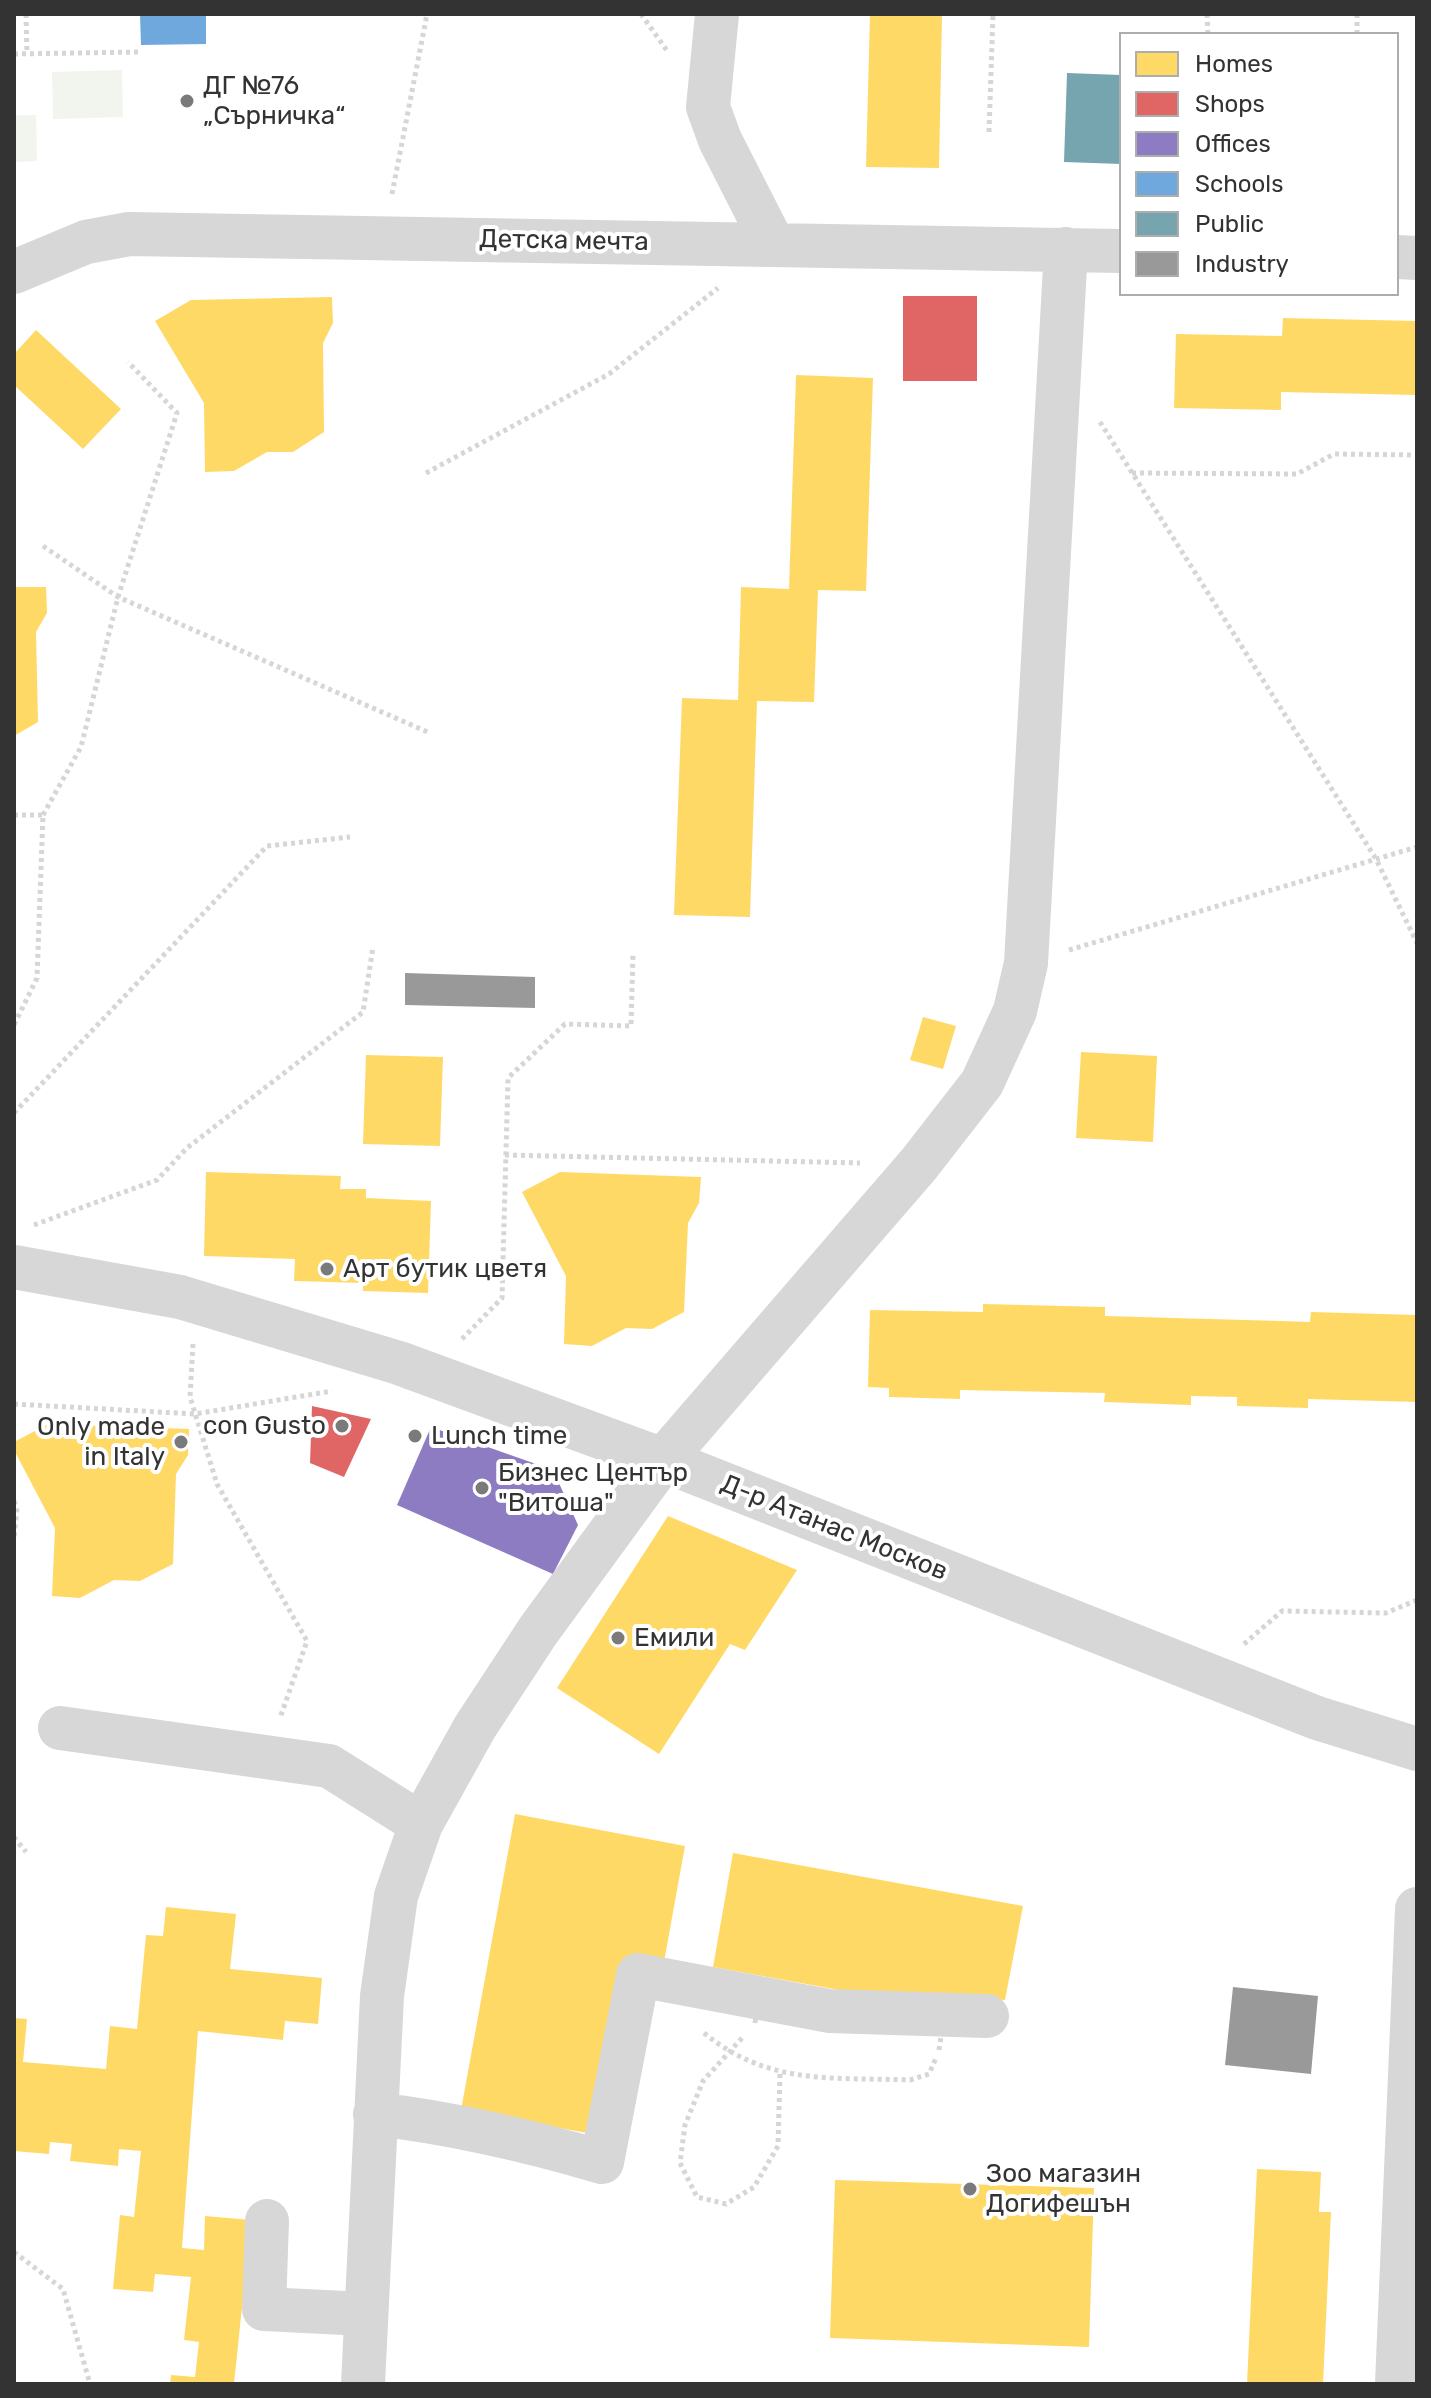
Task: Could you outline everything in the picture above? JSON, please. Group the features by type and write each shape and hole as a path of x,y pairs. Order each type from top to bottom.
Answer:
{"street":[{"path":"717,14 708,107 720,140 773,244"},
{"name":"Детска мечта","path":"14,272 86,242 129,234 1119,251"},
{"path":"363,2384 382,1996 396,1896 421,1824 475,1727 538,1631 663,1460 919,1164 982,1083 1015,1011 1026,963 1066,249"},
{"name":"Д-р Атанас Москов","path":"14,1267 180,1297 309,1334 427,1374 663,1460 1317,1718 1417,1749"},
{"path":"60,1728 329,1766 421,1824"},
{"path":"1397,2384 1409,2267 1417,1909"},
{"path":"375,2114 446,2122 514,2136 602,2162 638,1975 829,2011 987,2016"},
{"path":"267,2221 264,2309 365,2314"}],"path":[{"path":"26,14 27,54"},
{"path":"384,238 427,14"},
{"path":"989,132 993,14"},
{"path":"14,54 141,52"},
{"path":"426,473 609,374 773,244"},
{"path":"1060,357 1376,859 1417,943"},
{"path":"14,1025 37,978 43,815 81,747 118,597 177,413 128,362"},
{"path":"1132,473 1297,474 1334,454 1417,455"},
{"path":"43,546 118,597 430,733"},
{"path":"14,815 43,815"},
{"path":"14,1113 267,846 350,837"},
{"path":"1026,963 1417,847"},
{"path":"28,1227 157,1180 187,1148 363,1012 373,947"},
{"path":"427,1374 502,1298 508,1078 565,1024 631,1026 633,953"},
{"path":"505,1155 919,1164"},
{"path":"180,1297 194,1351 190,1397 217,1484 307,1641 267,1758"},
{"path":"14,1404 195,1414 334,1390"},
{"path":"14,1501 17,1508 14,1539"},
{"path":"1207,1676 1282,1611 1386,1613 1417,1600"},
{"path":"14,1837 26,1852"},
{"path":"633,1976 672,2007"},
{"path":"762,1976 755,2023 703,2081 685,2125 680,2163 697,2197 726,2204 754,2187 778,2146 780,2073"},
{"path":"693,2024 731,2051 758,2066 780,2073 910,2080 929,2074 939,2050 947,1997"},
{"path":"14,2252 63,2289 90,2384"}],"shaded area":[{"path":"122,70 123,117 53,119 52,72"},
{"path":"14,115 36,115 37,161 14,162"}],"building: Homes":[{"path":"870,14 942,14 939,168 866,167"},
{"path":"332,297 333,323 323,343 324,432 293,452 267,452 234,471 205,472 204,403 155,321 191,300"},
{"path":"1283,318 1417,321 1417,395 1281,392 1281,410 1174,408 1176,334 1282,336"},
{"path":"36,330 121,409 83,449 14,385 14,354"},
{"path":"796,375 873,378 866,591 818,590 814,702 757,701 750,917 674,915 682,698 738,700 741,587 789,589"},
{"path":"14,587 46,587 47,613 36,632 38,722 14,736"},
{"path":"923,1017 956,1026 943,1069 910,1060"},
{"path":"1081,1052 1157,1056 1153,1142 1076,1138"},
{"path":"366,1055 443,1057 440,1146 363,1144"},
{"path":"206,1172 341,1176 340,1189 366,1189 366,1198 431,1201 428,1293 363,1291 363,1283 294,1281 295,1259 204,1256"},
{"path":"560,1172 701,1177 699,1203 688,1223 684,1312 652,1329 626,1328 592,1346 564,1344 566,1276 522,1192"},
{"path":"983,1304 1105,1307 1105,1316 1310,1322 1311,1312 1417,1315 1417,1402 1308,1399 1308,1408 1237,1406 1237,1397 1191,1396 1191,1405 1104,1402 1105,1393 960,1390 960,1399 889,1397 889,1388 868,1387 870,1310 983,1312"},
{"path":"48,1424 189,1429 188,1455 176,1474 173,1564 140,1581 114,1580 80,1598 52,1596 55,1528 14,1450 14,1442"},
{"path":"668,1516 797,1570 745,1650 730,1644 659,1754 557,1688"},
{"path":"515,1814 685,1846 662,1973 593,2134 461,2110"},
{"path":"733,1853 1023,1906 1005,2000 850,1992 713,1967"},
{"path":"166,1907 236,1914 230,1969 322,1978 318,2024 285,2021 283,2040 198,2031 182,2248 204,2250 205,2216 251,2220 234,2384 170,2384 171,2375 195,2377 199,2342 184,2340 191,2277 155,2274 153,2292 113,2289 120,2215 134,2217 141,2151 119,2149 118,2166 70,2161 72,2144 50,2142 49,2154 14,2151 14,2018 27,2019 23,2062 106,2069 110,2026 137,2029 146,1935 163,1936"},
{"path":"1257,2169 1321,2172 1319,2212 1331,2212 1323,2384 1247,2384"},
{"path":"835,2180 1094,2188 1089,2347 830,2338"}],"building: Shops":[{"path":"903,296 977,296 977,381 903,381"},
{"path":"312,1406 371,1419 344,1477 310,1463"}],"building: Offices":[{"name":"Бизнес Център \"Витоша\"","path":"431,1427 553,1470 578,1525 553,1574 397,1505"}],"building: Schools":[{"path":"140,14 206,14 206,44 141,45"}],"building: Public":[{"path":"1067,73 1119,75 1119,164 1064,162"}],"building: Industry":[{"path":"405,973 535,977 535,1008 405,1005"},
{"path":"1233,1987 1318,1996 1311,2074 1225,2065"}],"place":[{"name":"ДГ №76 „Сърничка“","path":"187,101"},
{"name":"Арт бутик цветя","path":"327,1269"},
{"name":"con Gusto","path":"342,1426"},
{"name":"Lunch time","path":"415,1436"},
{"name":"Only made in Italy","path":"181,1442"},
{"name":"Бизнес Център \"Витоша\"","path":"482,1488"},
{"name":"Емили","path":"618,1638"},
{"name":"Зоо магазин Догифешън","path":"970,2189"}]}
